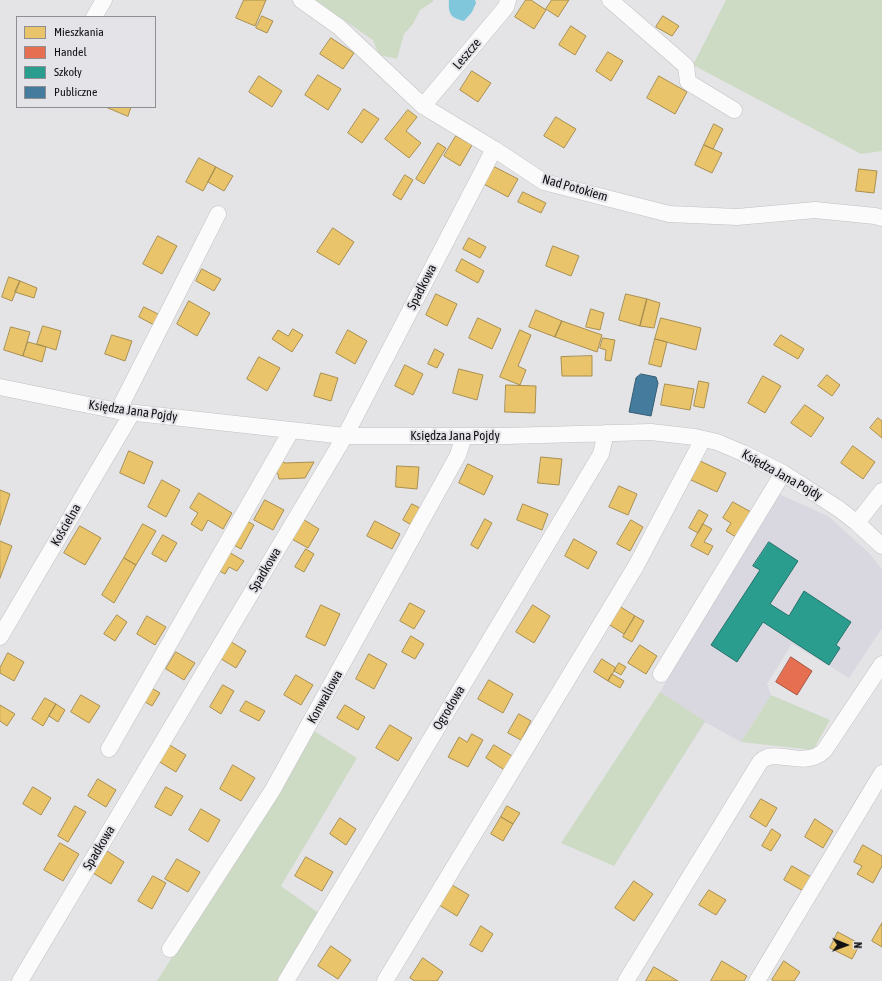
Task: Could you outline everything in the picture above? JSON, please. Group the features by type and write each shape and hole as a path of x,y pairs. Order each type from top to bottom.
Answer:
{"street":[{"path":"95,16 104,0"},
{"name":"Nad Potokiem","path":"300,0 339,27 423,106 494,149 544,182 668,214 737,217 815,210 882,218"},
{"name":"Leszcze","path":"423,106 506,7 508,0"},
{"path":"610,0 686,66 688,82 734,110"},
{"name":"Spadkowa","path":"20,981 345,436 494,149"},
{"name":"Kościelna","path":"0,637 125,412 218,214"},
{"name":"Księdza Jana Pojdy","path":"0,387 125,412 345,436 464,436 666,432 703,438 743,453 783,473 817,494 857,522 882,546"},
{"path":"109,749 291,430"},
{"name":"Ogrodowa","path":"286,981 601,454 606,433"},
{"name":"Konwaliowa","path":"170,949 272,791 458,455 464,436"},
{"path":"385,981 636,566 703,438"},
{"path":"661,674 783,473"},
{"path":"857,522 882,491"},
{"path":"626,981 760,762 770,756 800,759 813,758 824,751 882,664"},
{"path":"756,981 882,773"}],"shaded area":[{"path":"774,492 828,516 868,552 882,569 882,628 849,678 792,644 767,684 771,695 741,742 705,722 648,811 602,782 660,692"}],"green space":[{"path":"315,0 434,1 420,10 413,24 404,34 397,59 379,55 373,40"},
{"path":"726,0 882,0 882,151 861,154 693,65"},
{"path":"660,692 705,721 614,866 561,843"},
{"path":"771,695 830,720 813,750 741,742"},
{"path":"314,731 357,758 281,886 320,914 280,981 157,981"}],"water":[{"path":"449,0 475,0 476,3 472,12 464,21 451,14"}],"building: Mieszkania":[{"path":"244,0 266,0 255,26 236,18"},
{"path":"526,0 531,0 546,10 534,29 515,17"},
{"path":"552,0 569,0 558,17 546,9"},
{"path":"262,16 273,21 267,33 256,28"},
{"path":"663,16 679,26 672,36 656,27"},
{"path":"571,26 586,36 575,55 559,45"},
{"path":"331,38 354,53 343,69 320,54"},
{"path":"608,52 623,61 611,81 596,71"},
{"path":"472,71 491,83 478,102 460,90"},
{"path":"318,75 341,89 328,110 305,95"},
{"path":"259,76 282,91 272,107 249,92"},
{"path":"659,76 687,92 675,114 647,98"},
{"path":"108,108 131,108 128,116"},
{"path":"364,109 379,119 362,143 348,133"},
{"path":"408,110 417,117 406,131 421,143 409,158 385,139"},
{"path":"556,117 576,129 564,148 544,136"},
{"path":"714,124 723,129 713,149 704,145"},
{"path":"456,136 472,145 460,166 444,156"},
{"path":"438,143 446,148 424,184 416,179"},
{"path":"704,145 722,153 712,173 695,165"},
{"path":"199,158 216,167 203,191 186,182"},
{"path":"489,164 518,179 508,197 480,182"},
{"path":"216,167 233,176 224,191 208,182"},
{"path":"859,169 877,171 874,193 856,191"},
{"path":"405,175 413,180 401,200 393,195"},
{"path":"523,192 546,203 541,213 518,202"},
{"path":"333,228 354,242 339,265 317,252"},
{"path":"158,236 177,246 162,274 143,264"},
{"path":"469,238 486,247 480,258 463,249"},
{"path":"553,246 579,256 571,276 546,266"},
{"path":"462,259 484,271 478,283 456,271"},
{"path":"202,269 221,279 214,291 196,281"},
{"path":"9,277 20,281 12,301 2,297"},
{"path":"20,281 37,288 34,298 15,292"},
{"path":"436,294 457,304 447,326 426,315"},
{"path":"626,294 647,299 640,326 619,320"},
{"path":"647,299 660,303 654,328 640,326"},
{"path":"189,301 210,313 197,336 177,324"},
{"path":"144,307 160,315 154,325 139,317"},
{"path":"591,309 604,313 600,330 586,327"},
{"path":"536,310 562,321 555,337 529,327"},
{"path":"478,318 501,329 492,349 469,338"},
{"path":"661,318 701,328 696,350 655,339"},
{"path":"562,321 602,335 597,352 555,337"},
{"path":"43,326 61,331 56,350 37,344"},
{"path":"11,327 30,332 23,356 4,350"},
{"path":"293,329 303,335 292,352 272,339 278,330 288,336"},
{"path":"348,330 367,341 355,364 336,353"},
{"path":"520,330 531,335 518,366 526,370 520,385 500,377"},
{"path":"112,335 132,341 125,361 105,354"},
{"path":"781,335 804,349 798,359 774,345"},
{"path":"603,338 615,340 611,361 605,360 606,350 600,348"},
{"path":"655,339 667,342 661,367 649,364"},
{"path":"28,342 46,347 42,362 23,356"},
{"path":"435,349 444,354 437,368 428,364"},
{"path":"592,356 592,376 562,376 561,357"},
{"path":"259,357 280,368 267,391 247,379"},
{"path":"405,365 423,374 413,395 395,386"},
{"path":"459,369 483,375 477,400 453,393"},
{"path":"321,373 338,378 331,401 314,396"},
{"path":"827,375 840,385 832,396 818,386"},
{"path":"763,376 781,386 765,413 748,403"},
{"path":"699,381 709,383 704,408 694,406"},
{"path":"665,384 694,389 690,410 661,405"},
{"path":"506,385 536,386 535,413 505,412"},
{"path":"805,405 824,418 811,437 791,423"},
{"path":"878,418 882,421 882,438 870,428"},
{"path":"853,446 875,462 863,479 841,463"},
{"path":"129,451 153,462 144,484 120,473"},
{"path":"541,457 562,459 559,485 538,483"},
{"path":"279,460 285,463 314,462 305,478 279,479 278,474 273,470"},
{"path":"700,461 726,473 717,492 691,480"},
{"path":"468,464 493,476 484,495 459,483"},
{"path":"397,466 419,467 417,489 396,487"},
{"path":"162,480 180,490 166,517 148,507"},
{"path":"619,486 637,494 628,515 609,507"},
{"path":"0,490 10,494 0,525"},
{"path":"199,493 232,513 223,529 208,520 202,531 191,524 198,513 190,508"},
{"path":"265,500 284,510 273,530 254,520"},
{"path":"733,502 751,512 736,537 726,531 731,523 723,518"},
{"path":"412,504 422,509 413,526 403,520"},
{"path":"523,504 548,514 542,530 517,520"},
{"path":"699,510 708,515 698,533 689,528"},
{"path":"301,518 319,529 308,548 290,538"},
{"path":"485,519 492,523 478,549 471,545"},
{"path":"245,520 254,525 241,549 232,544"},
{"path":"631,520 643,527 630,551 617,544"},
{"path":"375,521 400,534 392,549 367,536"},
{"path":"143,524 156,531 136,565 124,558"},
{"path":"703,524 712,529 704,542 713,546 708,555 691,546"},
{"path":"80,526 101,538 85,565 64,553"},
{"path":"163,535 177,543 166,562 152,554"},
{"path":"574,539 597,552 588,569 565,556"},
{"path":"0,541 12,546 0,578"},
{"path":"306,549 314,554 304,572 295,567"},
{"path":"227,551 244,561 237,571 229,567 225,574 216,569"},
{"path":"124,558 136,565 114,603 102,595"},
{"path":"410,603 425,611 414,629 400,621"},
{"path":"616,604 635,616 624,634 605,622"},
{"path":"321,605 340,614 325,646 306,637"},
{"path":"533,605 550,616 534,643 516,632"},
{"path":"117,615 127,622 115,641 104,634"},
{"path":"147,616 166,627 155,645 137,634"},
{"path":"635,616 644,621 632,642 623,637"},
{"path":"411,636 424,644 415,659 402,652"},
{"path":"228,640 246,651 236,668 218,657"},
{"path":"640,645 657,656 646,674 628,663"},
{"path":"176,652 195,663 184,680 166,669"},
{"path":"8,653 24,662 14,681 0,673 0,668"},
{"path":"369,654 387,664 374,689 356,679"},
{"path":"602,659 616,668 608,681 594,672"},
{"path":"619,663 626,667 621,675 614,671"},
{"path":"612,674 624,681 620,688 608,681"},
{"path":"296,675 313,685 301,705 284,695"},
{"path":"489,680 513,694 503,713 478,699"},
{"path":"223,685 234,691 221,714 210,707"},
{"path":"148,686 160,693 152,706 140,699"},
{"path":"81,695 100,706 89,723 71,712"},
{"path":"45,698 56,704 43,726 32,719"},
{"path":"246,701 265,711 259,721 240,711"},
{"path":"56,704 65,710 58,722 49,716"},
{"path":"0,705 15,714 7,726 0,721"},
{"path":"345,705 365,717 358,730 337,718"},
{"path":"519,714 531,721 521,740 508,733"},
{"path":"390,725 412,738 398,761 376,748"},
{"path":"472,734 483,740 468,767 448,757 459,737 467,742"},
{"path":"168,744 186,755 176,772 158,761"},
{"path":"494,745 514,757 506,771 486,758"},
{"path":"233,765 255,778 241,801 220,789"},
{"path":"98,779 116,790 106,807 88,796"},
{"path":"33,787 51,798 41,815 23,804"},
{"path":"166,787 183,796 171,816 155,807"},
{"path":"761,799 777,808 766,827 750,817"},
{"path":"75,806 86,812 68,842 58,836"},
{"path":"507,806 520,813 513,824 501,817"},
{"path":"201,809 220,820 208,842 189,830"},
{"path":"501,817 513,824 503,841 491,834"},
{"path":"340,818 356,829 346,845 330,834"},
{"path":"815,819 833,831 823,848 805,837"},
{"path":"772,829 781,835 771,851 762,846"},
{"path":"60,843 79,854 63,881 44,870"},
{"path":"863,845 882,856 882,866 873,883 857,874 862,866 854,862"},
{"path":"107,851 124,862 111,884 93,873"},
{"path":"306,857 333,872 322,891 295,876"},
{"path":"177,859 200,872 188,892 165,879"},
{"path":"792,866 813,878 805,892 784,880"},
{"path":"153,876 166,883 152,909 138,901"},
{"path":"634,881 653,894 634,921 615,908"},
{"path":"452,885 469,895 457,916 439,905"},
{"path":"709,890 726,900 716,915 699,905"},
{"path":"882,923 882,947 872,941"},
{"path":"481,926 493,934 482,952 470,945"},
{"path":"838,932 860,944 852,959 830,948"},
{"path":"331,946 351,960 338,979 318,966"},
{"path":"423,958 443,972 437,981 415,981 410,978"},
{"path":"722,961 747,976 744,981 711,981"},
{"path":"784,961 800,972 794,981 772,980"},
{"path":"654,967 678,981 646,981"}],"building: Handel":[{"path":"791,657 812,671 797,695 776,682"}],"building: Szkoły":[{"path":"769,542 798,561 770,604 789,616 804,591 851,622 836,645 840,648 829,665 763,622 737,662 711,645 760,570 753,566"}],"building: Publiczne":[{"path":"641,374 656,377 658,383 651,416 629,412 636,378"}]}
